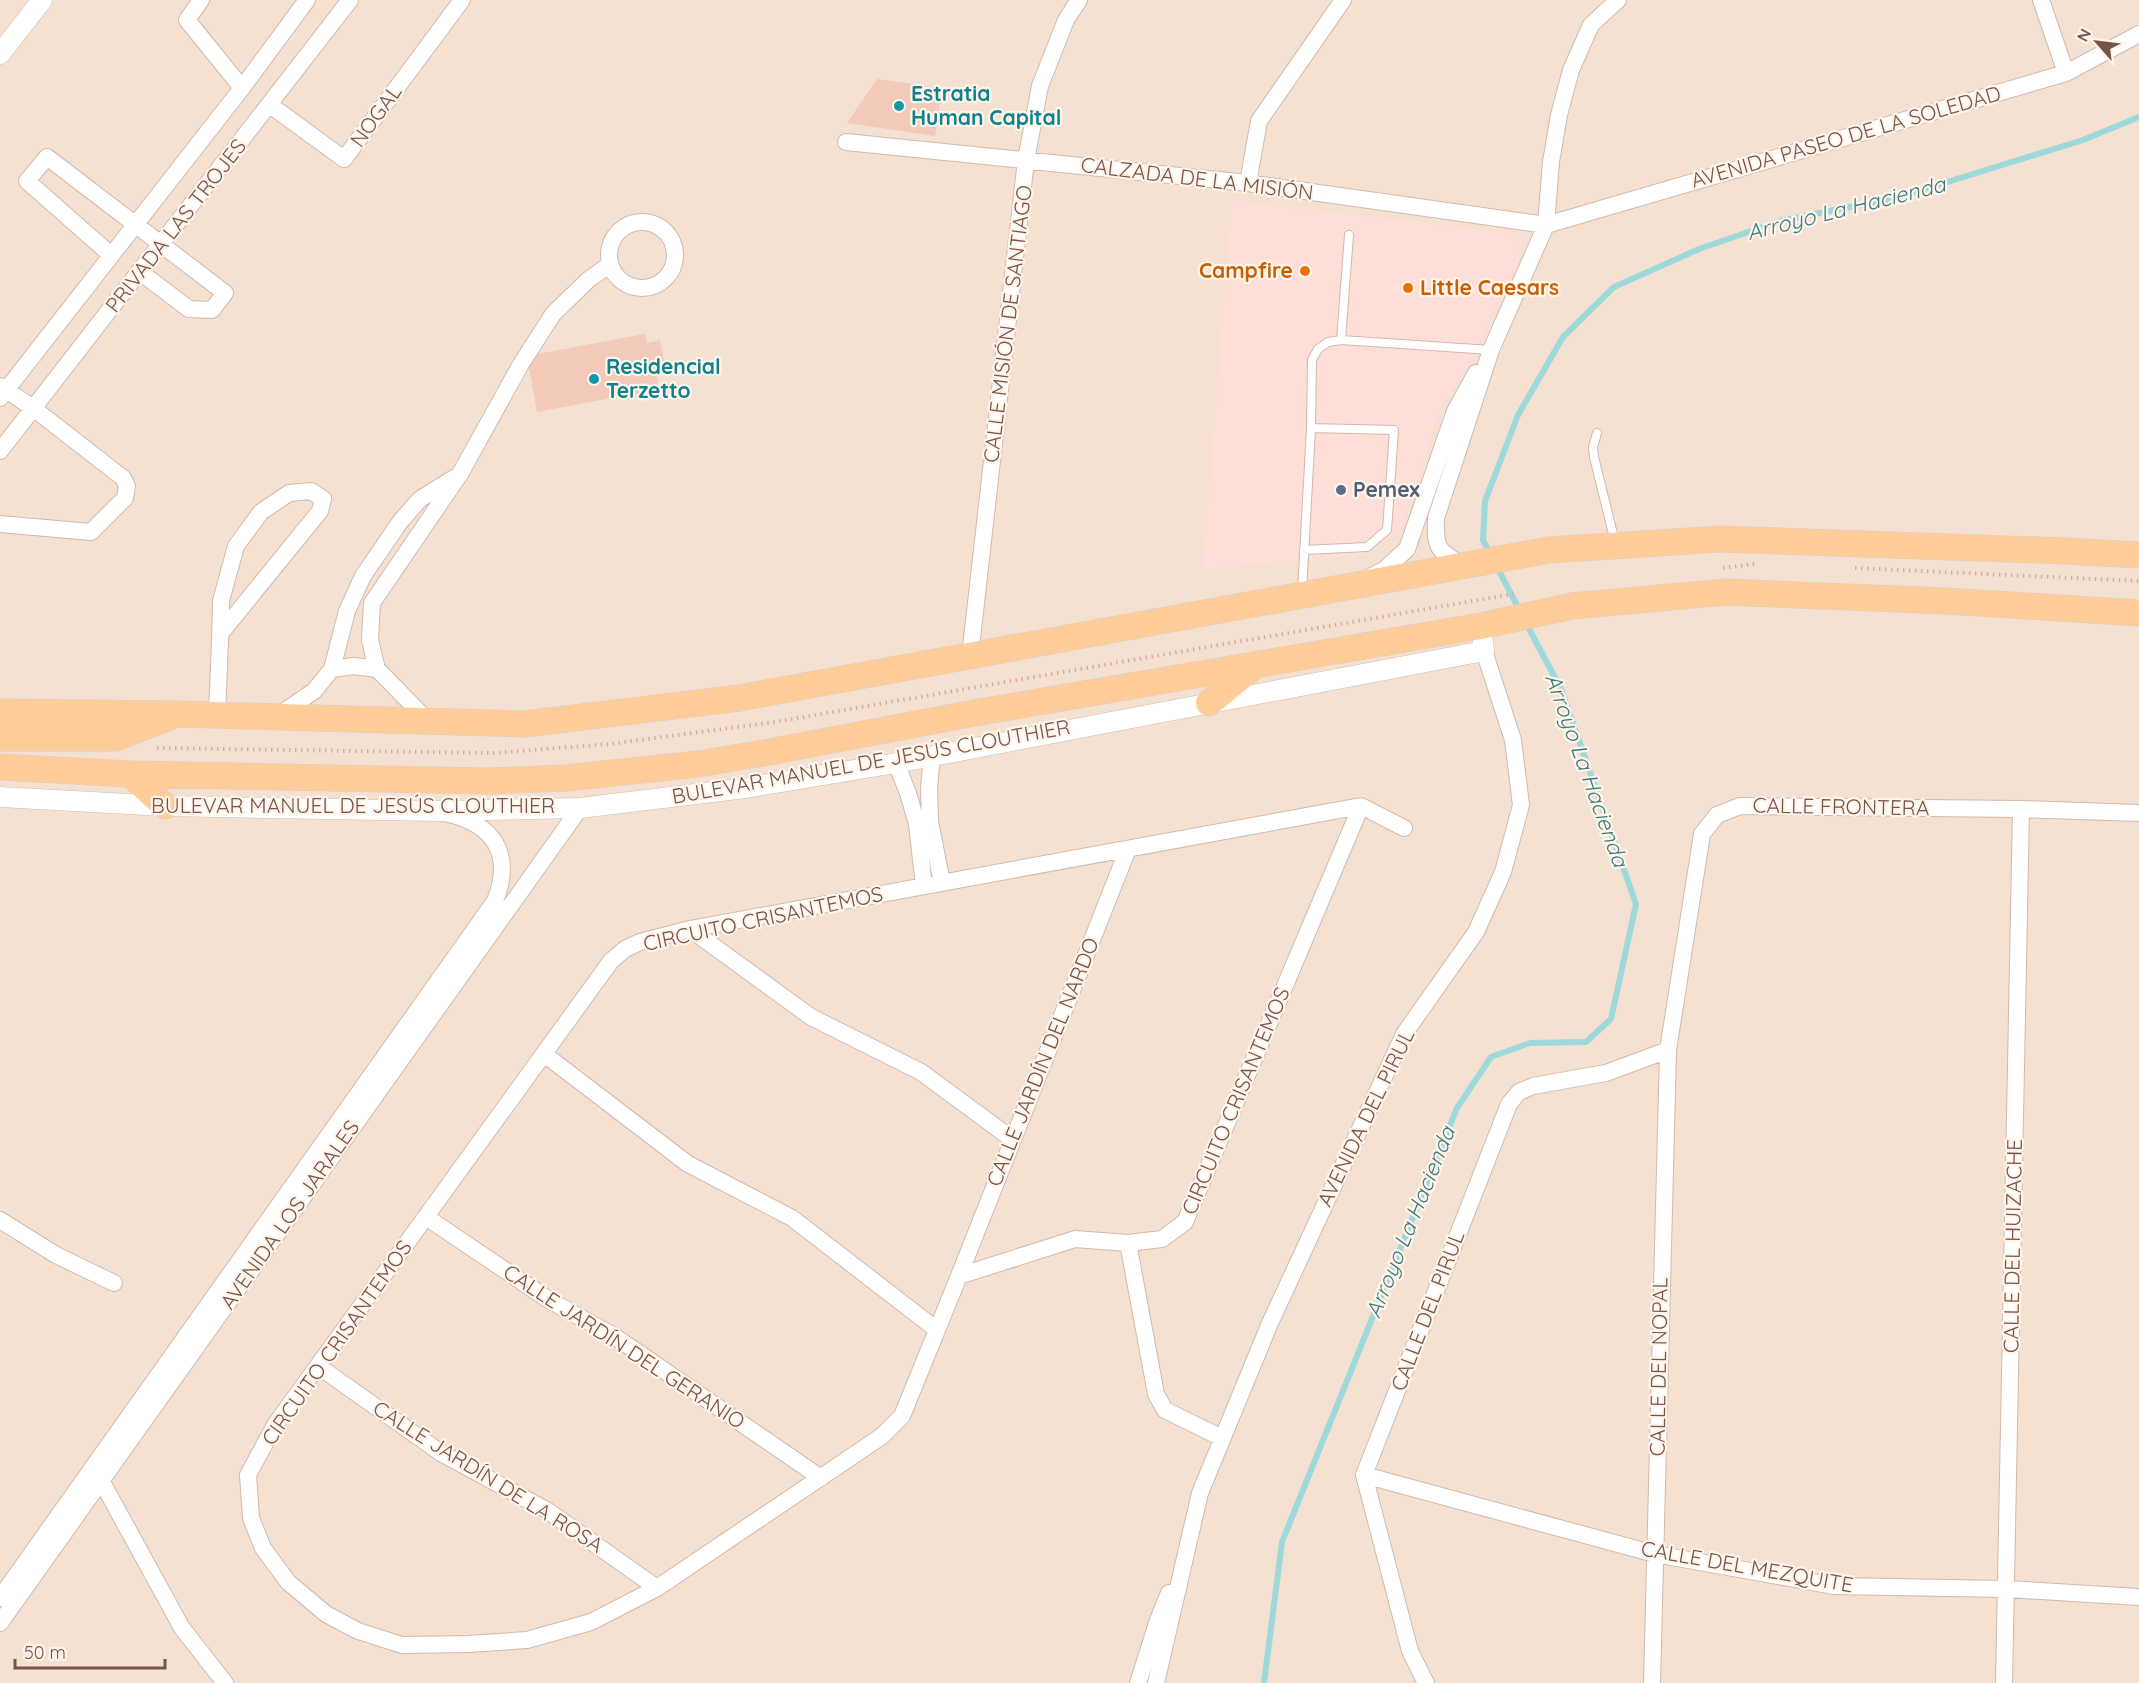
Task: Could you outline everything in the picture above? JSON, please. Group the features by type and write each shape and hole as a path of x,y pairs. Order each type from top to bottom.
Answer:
{"main road":[{"path":"0,712 178,714 525,724 739,698 1549,550 1720,538 2139,555"},
{"path":"0,767 130,774 488,781 566,778 631,773 769,752 974,713 1481,626 1572,606 1725,592 1946,600 2139,613"},
{"path":"1209,703 1255,665"},
{"path":"0,738 116,738 178,714"},
{"path":"130,774 165,806"}],"street":[{"path":"0,54 42,0"},
{"path":"201,0 187,20 242,88"},
{"name":"PRIVADA LAS TROJES","path":"2,391 242,88 307,0"},
{"name":"PRIVADA LAS TROJES","path":"0,451 350,0"},
{"name":"NOGAL","path":"270,105 344,159 462,0"},
{"name":"CALLE MISIÓN DE SANTIAGO","path":"970,656 1026,160 1040,86 1066,20 1078,0"},
{"path":"1248,183 1259,121 1343,0"},
{"path":"1462,565 1442,553 1435,539 1436,518 1491,350 1546,225 1551,162 1559,115 1571,70 1591,24 1618,0"},
{"path":"2041,0 2066,73"},
{"name":"AVENIDA PASEO DE LA SOLEDAD","path":"1546,225 2066,73 2139,34"},
{"name":"CALZADA DE LA MISIÓN","path":"846,142 1248,183 1546,225"},
{"path":"111,255 27,182 47,157 163,243 225,293 212,310 189,309 140,272"},
{"path":"650,222 665,230 675,246 675,263 666,279 651,288 634,288 618,280 609,265 609,247 613,239 617,232 632,223 650,222"},
{"path":"428,721 377,669 370,640 372,603 460,474 521,364 553,314 588,280 609,265"},
{"path":"1353,586 1384,570 1407,549 1455,411 1491,350"},
{"path":"0,524 91,532 125,498 127,486 123,478 33,408 2,391"},
{"path":"276,717 314,691 332,669 347,611 363,576 400,522 420,499 460,474"},
{"path":"217,715 221,601 236,546 261,512 289,493 311,491 323,499 320,511 220,634"},
{"path":"1481,626 1484,651"},
{"name":"BULEVAR MANUEL DE JESÚS CLOUTHIER","path":"0,797 165,806 439,812 580,808 745,788 896,763 1484,651"},
{"name":"AVENIDA DEL PIRUL","path":"1186,1556 1200,1494 1270,1323 1404,1034 1476,932 1503,872 1521,805 1514,740 1484,651"},
{"path":"332,669 354,666 377,669"},
{"path":"932,755 929,788 930,821 942,883"},
{"path":"896,763 917,824 924,886"},
{"path":"1361,806 1404,828"},
{"name":"CIRCUITO CRISANTEMOS","path":"1361,806 1185,1222 1162,1239 1128,1243 1075,1239 959,1276 902,1416 882,1436 820,1478 657,1588 591,1622 527,1640 402,1645 358,1631 326,1614 288,1582 263,1548 251,1518 248,1475 275,1425 611,961 625,950 640,942 690,929 1361,806"},
{"name":"CALLE FRONTERA","path":"1668,1050 1702,834 1717,815 1740,806 2021,809 2139,813"},
{"name":"AVENIDA LOS JARALES","path":"0,1598 98,1474 580,808"},
{"name":"CALLE DEL HUIZACHE","path":"2004,1683 2021,809"},
{"name":"AVENIDA LOS JARALES","path":"0,1623 98,1474 495,901 502,875 502,863 497,846 480,825 467,818 439,812"},
{"name":"CALLE JARDÍN DEL NARDO","path":"959,1276 1128,849"},
{"path":"690,929 811,1017 921,1072 1012,1139"},
{"name":"CALLE DEL PIRUL","path":"1364,1475 1509,1104 1520,1092 1533,1086 1606,1073 1668,1050"},
{"name":"CALLE DEL NOPAL","path":"1652,1683 1668,1050"},
{"path":"544,1054 688,1164 792,1218 937,1330"},
{"name":"CALLE JARDÍN DEL GERANIO","path":"426,1217 549,1300 614,1336 820,1478"},
{"path":"0,1220 56,1255 114,1283"},
{"path":"1128,1243 1156,1394 1165,1410 1222,1438"},
{"name":"CALLE JARDÍN DE LA ROSA","path":"318,1366 441,1453 548,1511 657,1588"},
{"path":"98,1474 182,1628 225,1683"},
{"path":"1364,1475 1410,1651 1426,1683"},
{"name":"CALLE DEL MEZQUITE","path":"1364,1475 1654,1554 1834,1586 2007,1589 2139,1597"},
{"path":"1138,1683 1158,1620 1186,1556"},
{"path":"1156,1683 1186,1556"}],"lane":[{"path":"1341,340 1348,235"},
{"path":"1302,596 1311,428 1312,360 1318,349 1328,342 1341,340 1491,350"},
{"path":"1304,550 1367,547 1387,530 1395,430 1311,428"},
{"path":"1597,433 1593,447 1594,457 1616,545"}],"path":[{"path":"1460,603 1516,593"}],"shaded area":[{"path":"0,0 2139,0 2139,1683 0,1683"},
{"path":"1232,201 1508,232 1516,239 1521,249 1518,264 1486,325 1476,352 1442,406 1402,529 1381,545 1361,555 1203,569"}],"building":[{"name":"Estratia Human Capital","path":"877,79 942,88 935,136 847,123"},
{"name":"Residencial Terzetto","path":"645,334 647,343 660,340 665,367 656,368 659,389 537,412 527,356"}],"waterway":[{"name":"Arroyo La Hacienda","path":"1491,555 1483,540 1485,501 1518,415 1563,337 1614,287 1699,249 1780,221 1899,197 2083,140 2139,117"},
{"name":"Arroyo La Hacienda","path":"1497,567 1520,611"},
{"name":"Arroyo La Hacienda","path":"1264,1683 1282,1542 1457,1108 1491,1057 1530,1043 1586,1042 1611,1019 1636,904 1561,689 1526,623"}],"place":[{"name":"Estratia Human Capital","path":"899,106"},
{"name":"Campfire","path":"1305,271"},
{"name":"Little Caesars","path":"1408,288"},
{"name":"Residencial Terzetto","path":"594,379"},
{"name":"Pemex","path":"1341,490"}]}
